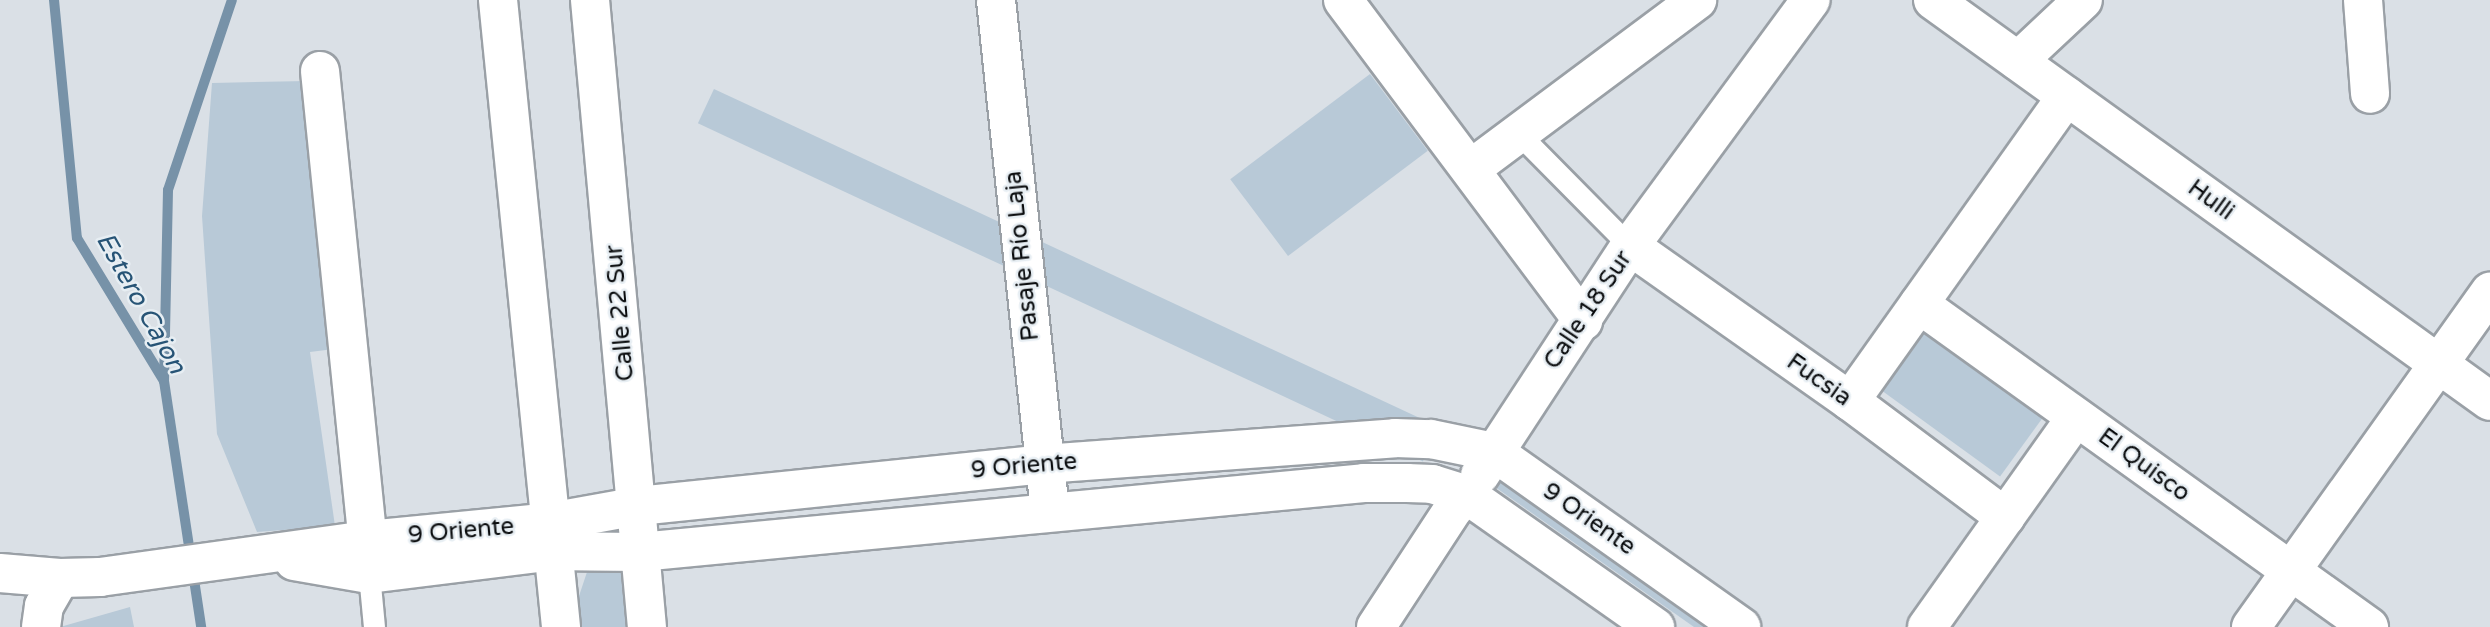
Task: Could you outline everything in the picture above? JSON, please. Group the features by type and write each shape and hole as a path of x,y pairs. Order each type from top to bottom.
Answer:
{"street":[{"path":"498,0 561,627"},
{"name":"Calle 22 Sur","path":"590,0 647,627"},
{"name":"Pasaje Río Laja","path":"996,0 1050,511"},
{"path":"1343,0 1548,263 1583,321"},
{"path":"1472,168 1697,0"},
{"name":"Calle 18 Sur","path":"1376,627 1583,321 1630,246 1811,0"},
{"name":"Hulli","path":"1933,0 2490,401"},
{"path":"2018,61 2083,0"},
{"path":"2363,0 2370,94"},
{"path":"320,71 368,557"},
{"path":"1850,401 2067,96"},
{"name":"Fucsia","path":"1630,246 1850,401 2005,517"},
{"path":"2251,627 2490,292"},
{"name":"El Quisco","path":"1919,304 2369,627"},
{"path":"1927,627 2077,417"},
{"name":"9 Oriente","path":"0,573 60,578 153,571 254,554 368,557 552,537 638,506 1044,464 1395,438 1430,439 1494,452 1741,627"},
{"name":"9 Oriente","path":"552,537 640,552 1364,483 1432,484 1467,495 1655,627"},
{"path":"41,627 44,606 60,578"}],"lane":[{"path":"1518,134 1583,210 1630,246"},
{"path":"368,557 374,627"}],"shaded area":[{"path":"1370,74 1428,151 1288,256 1230,179"},
{"path":"307,81 334,349 310,352 335,526 257,532 217,434 202,216 212,83"},
{"path":"714,89 1439,427 1423,461 698,123"},
{"path":"1922,327 2044,416 2000,476 1878,388"},
{"path":"1517,459 1755,627 1694,627 1495,487"},
{"path":"613,561 632,579 636,627 580,627 578,599 590,563"},
{"path":"130,607 134,627 60,627"}],"waterway":[{"name":"Estero Cajon","path":"54,0 77,238 164,381 201,627"},
{"path":"164,381 168,190 232,0"}]}
